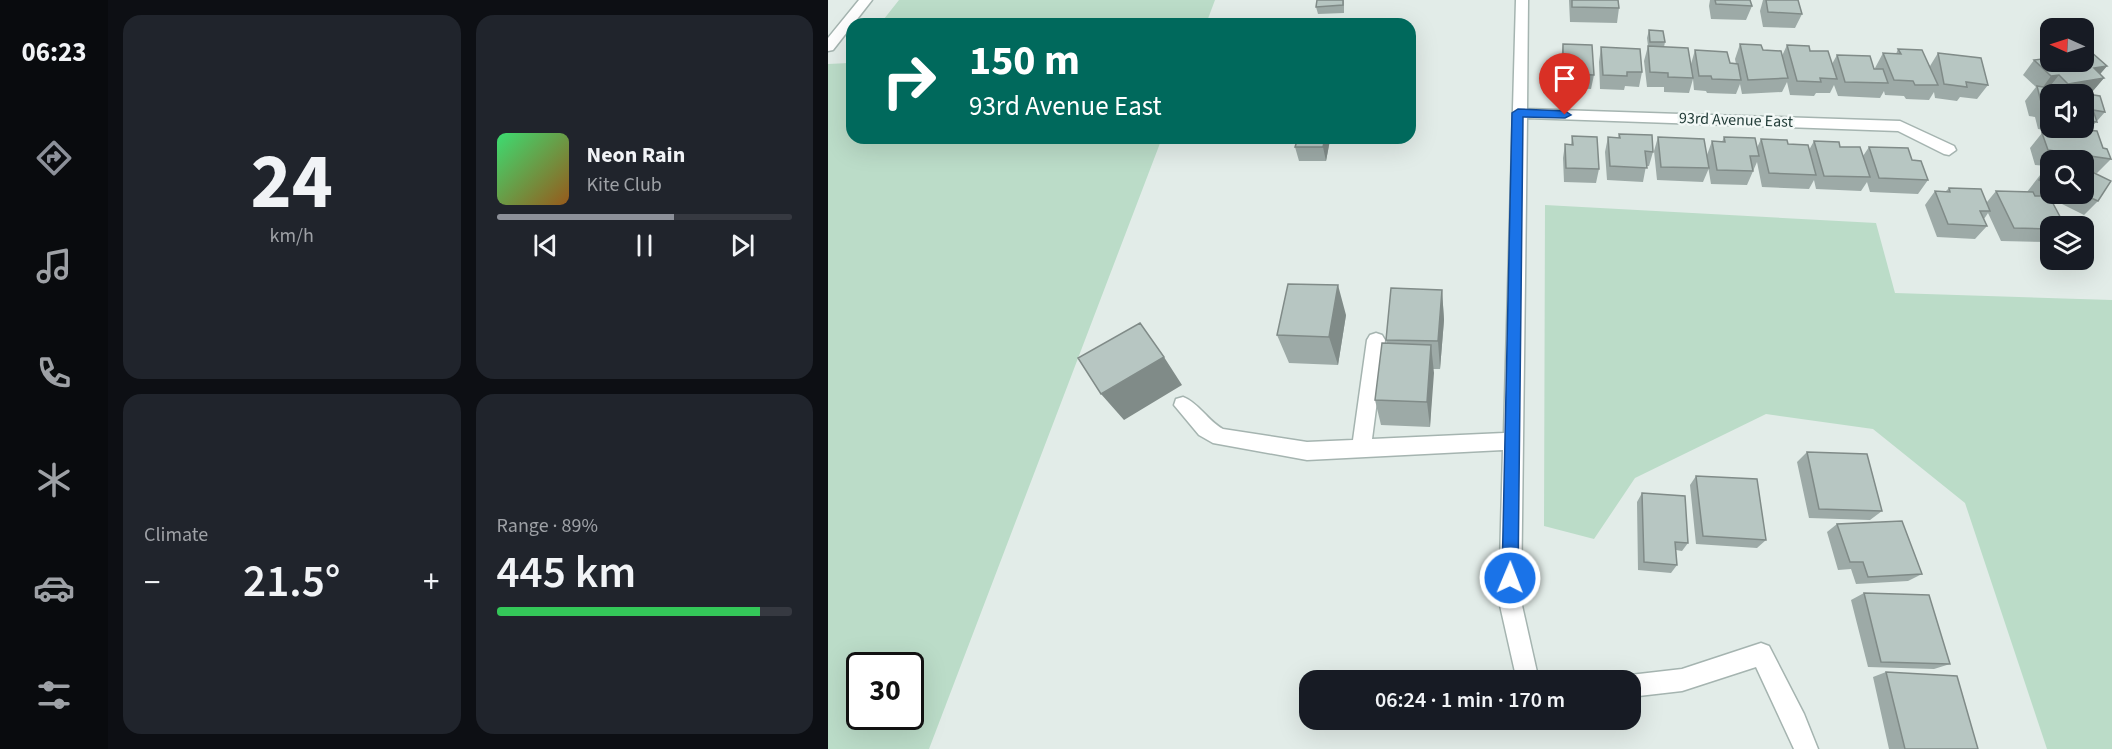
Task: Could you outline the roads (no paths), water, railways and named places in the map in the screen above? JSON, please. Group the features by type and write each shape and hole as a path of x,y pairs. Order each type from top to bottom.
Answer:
{"street":[{"path":"851,18 866,0"},
{"path":"1522,0 1510,601 1526,670"},
{"path":"828,47 846,25"},
{"name":"93rd Avenue East","path":"1518,113 1900,126 1949,150"},
{"path":"1361,449 1376,340"},
{"path":"1183,405 1206,429 1220,437 1307,451 1512,441"},
{"path":"1641,685 1682,680 1761,654 1796,722 1806,749"}]}
